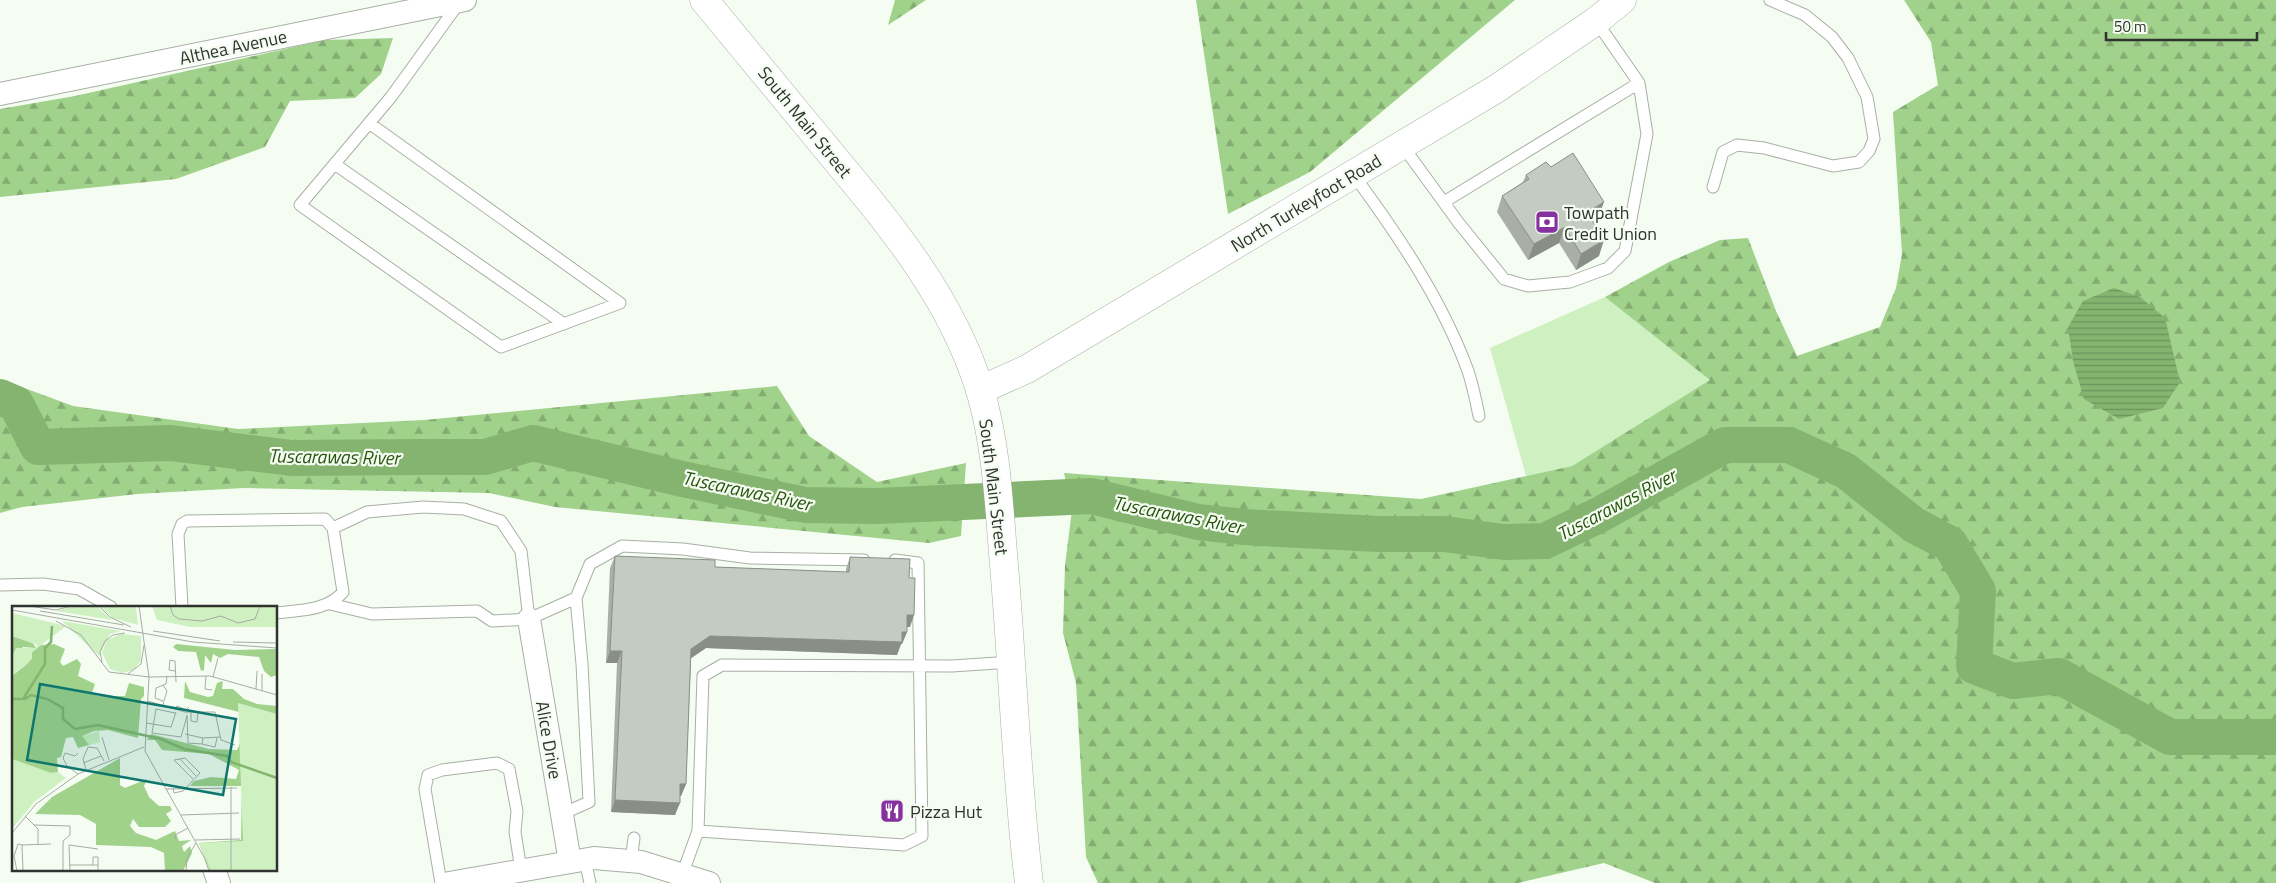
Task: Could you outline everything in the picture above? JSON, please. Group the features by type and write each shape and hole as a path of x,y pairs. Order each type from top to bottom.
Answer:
{"main road":[{"name":"South Main Street","path":"704,0 898,234 939,297 959,338 980,390 994,454 1012,662 1022,822 1029,883"},
{"name":"North Turkeyfoot Road","path":"980,390 1027,369 1496,89 1596,21 1622,0"}],"street":[{"name":"Althea Avenue","path":"0,94 462,0"},
{"name":"Alice Drive","path":"529,619 562,814 578,861"},
{"path":"449,883 578,861 631,861 710,883"},
{"path":"214,870 219,883"}],"lane":[{"path":"369,123 620,303 501,347 300,205 369,123 462,0"},
{"path":"1713,187 1724,152 1737,145 1764,148 1833,166 1859,162 1869,151 1874,138 1867,97 1848,58 1832,37 1805,15 1770,0"},
{"path":"1402,145 1504,279 1528,286 1562,283 1608,268 1625,251 1647,134 1640,83 1596,21"},
{"path":"1444,202 1640,83"},
{"path":"336,164 564,324"},
{"path":"1353,174 1395,230 1449,325 1469,373 1479,416"},
{"path":"333,528 367,512 423,506 464,509 501,521 521,551 529,619"},
{"path":"182,606 178,534 182,524 187,521 325,519 333,528 343,592 335,602 330,604 278,613"},
{"path":"562,814 588,802 582,664 576,598 590,564 622,546 683,549 750,558 878,560 918,563 922,836 904,845 698,831"},
{"path":"0,585 43,584 79,589 109,606"},
{"path":"330,604 372,614 477,611 492,621 529,619 576,598"},
{"path":"682,875 698,831 703,676 722,665 920,666 1012,662"},
{"path":"440,883 425,789 428,775 442,770 497,763 509,769 517,811 515,832 522,870"},
{"path":"631,861 634,838"},
{"path":"578,861 590,883"}],"shaded area":[{"path":"2114,288 2140,297 2165,318 2180,382 2163,408 2119,419 2084,399 2073,361 2068,327 2083,301"},
{"path":"1605,297 1711,380 1572,466 1526,476 1490,348"}],"green space":[{"path":"895,0 926,0 888,25"},
{"path":"1196,0 1515,0 1310,172 1228,214"},
{"path":"1904,0 2276,0 2276,883 1655,883 1604,863 1518,883 1098,883 1086,857 1076,683 1063,633 1065,565 1072,510 1064,473 1421,499 1572,466 1710,380 1605,297 1669,262 1720,240 1748,238 1776,311 1797,356 1880,327 1896,288 1902,254 1893,112 1938,85 1931,42"},
{"path":"393,38 381,74 355,98 290,101 265,147 176,179 0,197 0,109 75,96 325,40"},
{"path":"0,379 73,406 238,429 424,420 777,386 809,436 877,482 966,463 961,536 929,543 555,507 489,493 244,488 137,494 22,507 0,513"}],"building":[{"name":"Towpath Credit Union","path":"1573,153 1604,202 1587,212 1604,240 1581,254 1565,227 1534,244 1502,196 1529,179 1526,175 1546,162 1551,167"},
{"path":"615,556 715,560 715,567 849,572 850,557 910,559 909,578 915,578 914,615 907,615 907,632 902,632 902,642 710,636 691,649 686,784 680,784 680,803 615,800 622,651 610,651"}],"waterway":[{"name":"Tuscarawas River","path":"0,397 16,404 38,447 170,443 292,458 485,457 533,443 678,478 805,505 877,506 1091,496 1198,522 1244,527 1378,534 1444,534 1504,542 1545,541 1601,514 1725,445 1789,445 1846,471 1914,525 1950,544 1978,591 1974,666 2013,681 2059,676 2170,737 2276,737"}],"place":[{"name":"Towpath Credit Union","path":"1547,222"},
{"name":"Pizza Hut","path":"892,811"}]}
